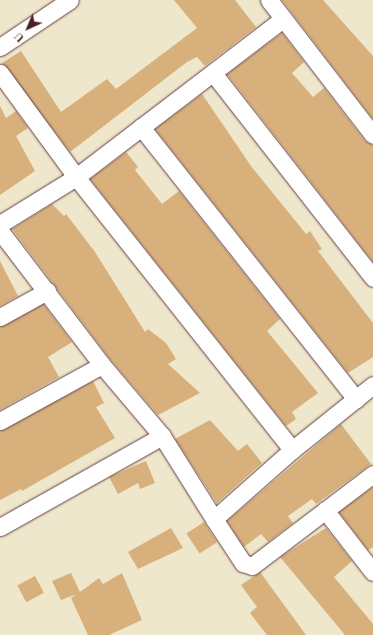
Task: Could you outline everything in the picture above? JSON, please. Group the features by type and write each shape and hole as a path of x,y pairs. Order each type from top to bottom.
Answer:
{"street":[{"path":"0,47 70,0"},
{"path":"270,0 373,135"},
{"path":"0,224 76,177 283,19"},
{"path":"213,72 373,278"},
{"path":"0,73 76,177 292,450"},
{"path":"141,127 356,399"},
{"path":"0,231 102,365 162,436 243,563 252,566 373,474"},
{"path":"0,317 47,291"},
{"path":"0,421 102,365"},
{"path":"214,519 292,450 373,385"},
{"path":"0,527 162,436"},
{"path":"325,510 373,572"}],"building":[{"path":"174,0 235,0 256,27 205,66 197,57 187,62 70,152 2,63 21,51 61,112 107,79 116,89 197,28"},
{"path":"282,0 323,0 373,56 373,119"},
{"path":"282,33 304,62 292,73 313,97 324,88 365,141 373,145 373,262 227,74"},
{"path":"202,94 251,166 306,234 310,231 322,249 318,251 373,323 373,357 348,373 155,129"},
{"path":"0,106 6,118 16,111 28,128 16,136 35,171 0,195"},
{"path":"126,152 138,167 135,170 162,204 179,191 280,319 267,331 318,393 292,412 296,419 286,426 90,179"},
{"path":"52,204 64,216 66,214 95,252 145,332 148,329 166,343 176,359 168,364 200,393 158,415 110,359 12,229"},
{"path":"0,261 18,296 0,306"},
{"path":"43,304 72,342 48,357 59,377 0,410 0,327"},
{"path":"93,381 104,403 96,407 115,438 22,491 21,489 0,500 0,431"},
{"path":"210,420 238,451 247,444 262,463 217,503 175,439"},
{"path":"341,424 371,464 316,504 312,499 288,516 293,523 268,542 261,534 244,547 227,521"},
{"path":"146,461 155,483 140,489 138,483 118,494 109,477"},
{"path":"373,487 373,547 368,550 339,512"},
{"path":"204,522 217,542 199,554 186,533"},
{"path":"171,528 183,548 138,569 128,552"},
{"path":"326,528 352,561 334,577 373,624 373,635 345,635 280,557"},
{"path":"260,572 306,635 267,635 250,613 257,607 241,585"},
{"path":"71,573 80,592 99,578 103,584 122,573 142,620 109,635 88,635 71,598 77,594 61,600 52,581"},
{"path":"35,576 44,593 26,602 17,585"}]}
